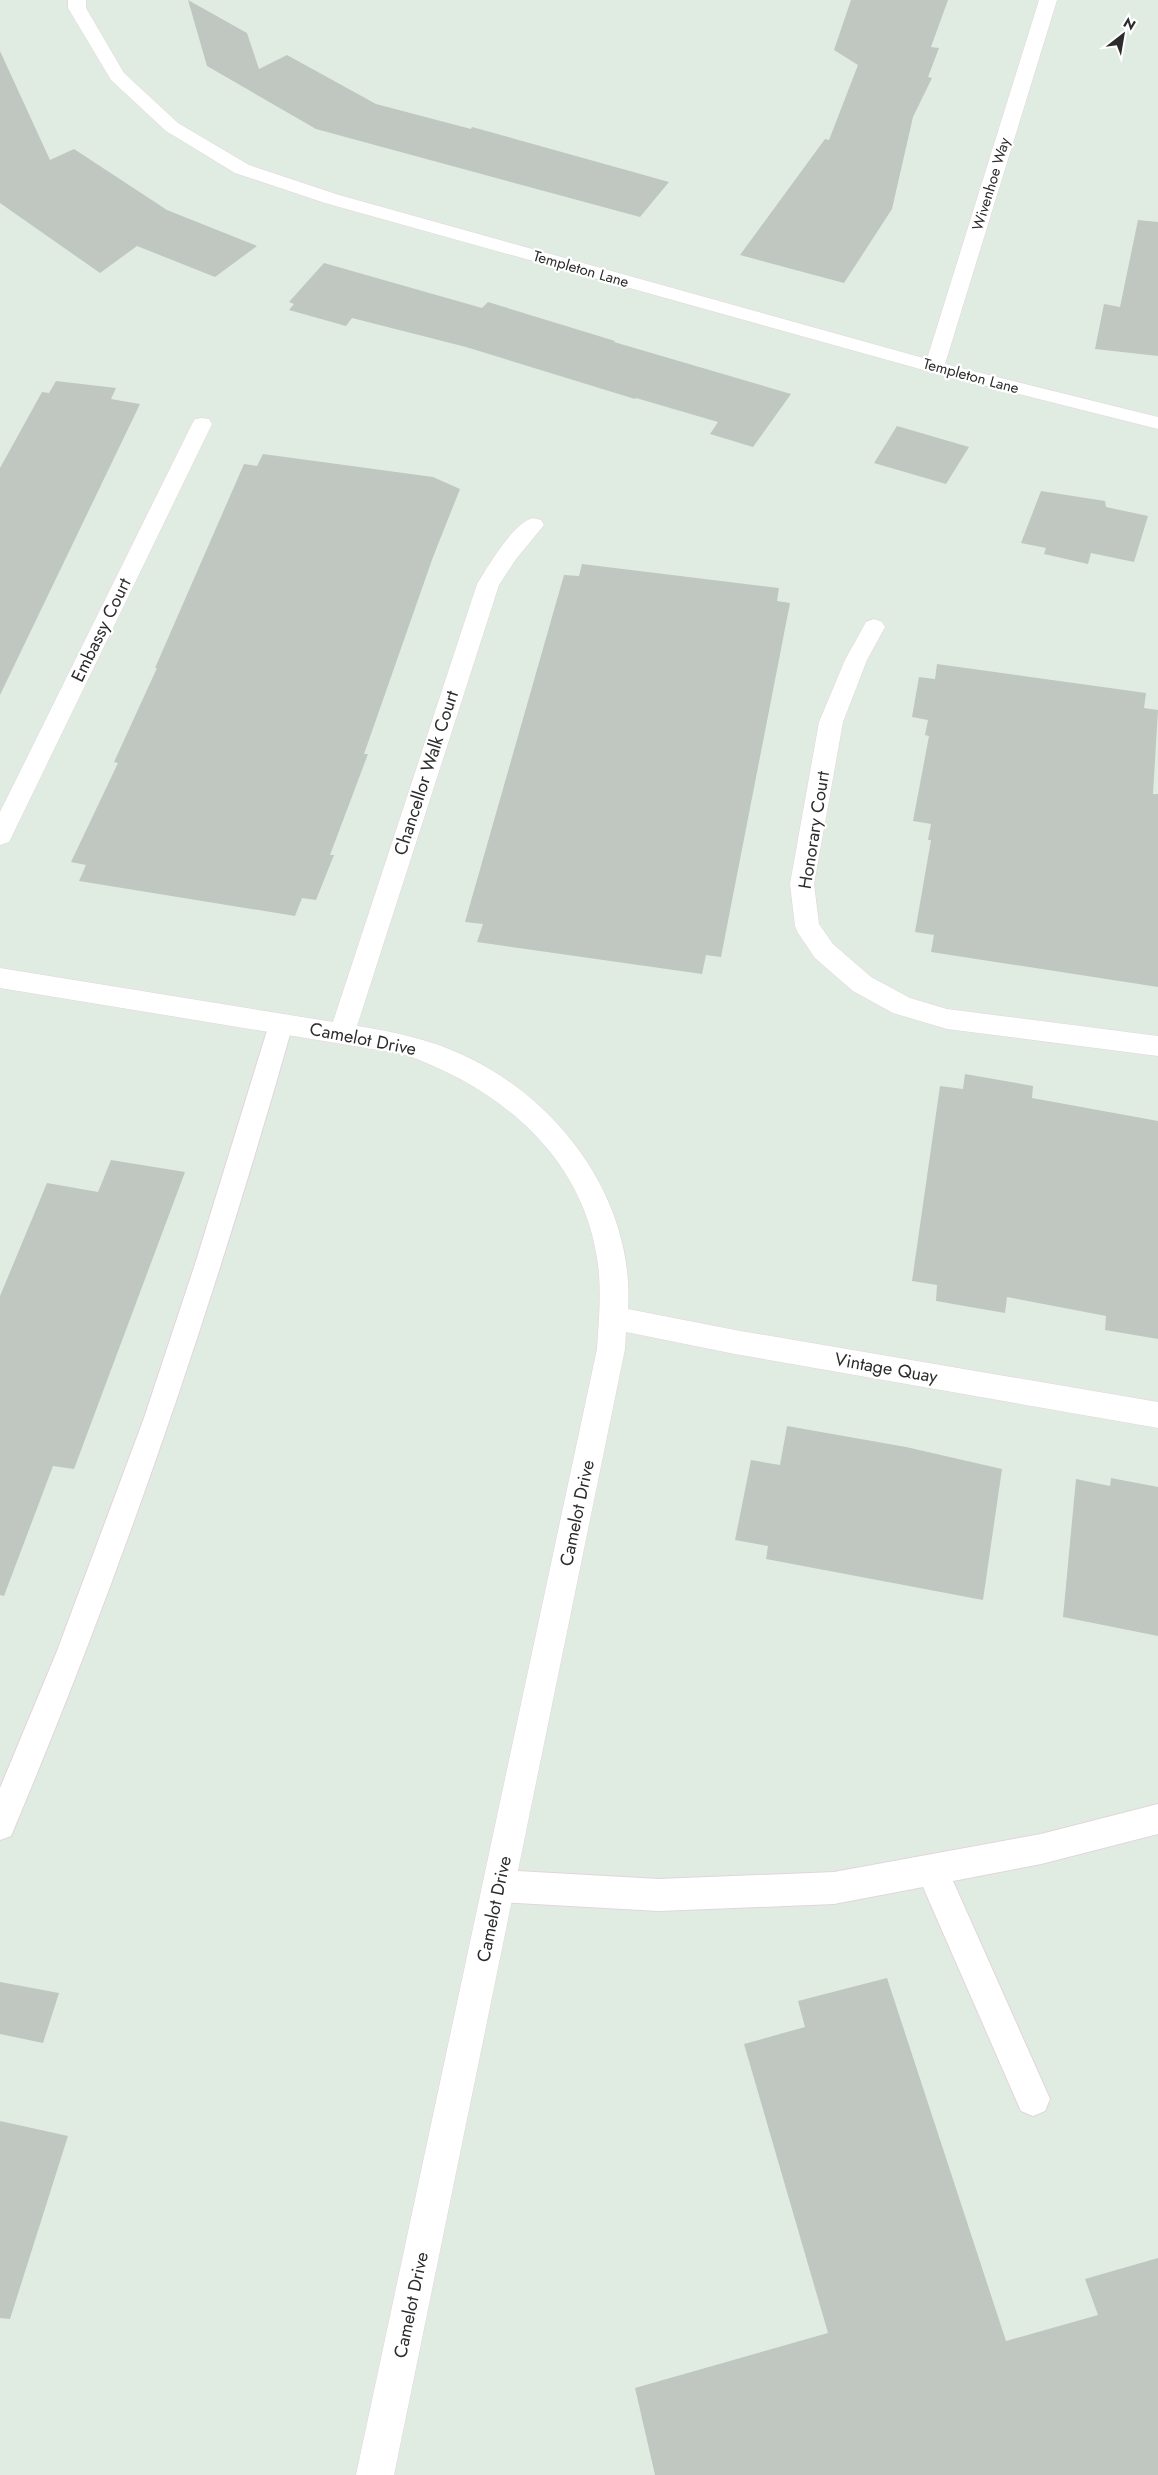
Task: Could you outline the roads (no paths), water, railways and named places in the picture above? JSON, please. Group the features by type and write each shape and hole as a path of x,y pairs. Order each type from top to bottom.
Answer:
{"street":[{"name":"Templeton Lane","path":"77,0 77,8 117,76 172,127 242,169 341,202 934,367 1158,423"},
{"name":"Wivenhoe Way","path":"934,367 1048,0"},
{"name":"Embassy Court","path":"0,836 202,424"},
{"name":"Chancellor Walk Court","path":"342,1034 488,584 508,554 533,525"},
{"name":"Honorary Court","path":"874,627 856,660 831,722 802,884 807,926 824,951 862,984 902,1006 947,1019 1158,1046"},
{"name":"Camelot Drive","path":"0,978 405,1044 460,1064 509,1094 550,1132 578,1167 602,1216 613,1259 615,1318 611,1349 375,2475"},
{"name":"Vintage Quay","path":"615,1318 743,1343 1158,1415"}],"lane":[{"path":"0,1825 72,1652 158,1417 243,1160 281,1024"},
{"path":"499,1886 659,1895 834,1888 1041,1849 1158,1819"},
{"path":"932,1870 1033,2099"}]}
